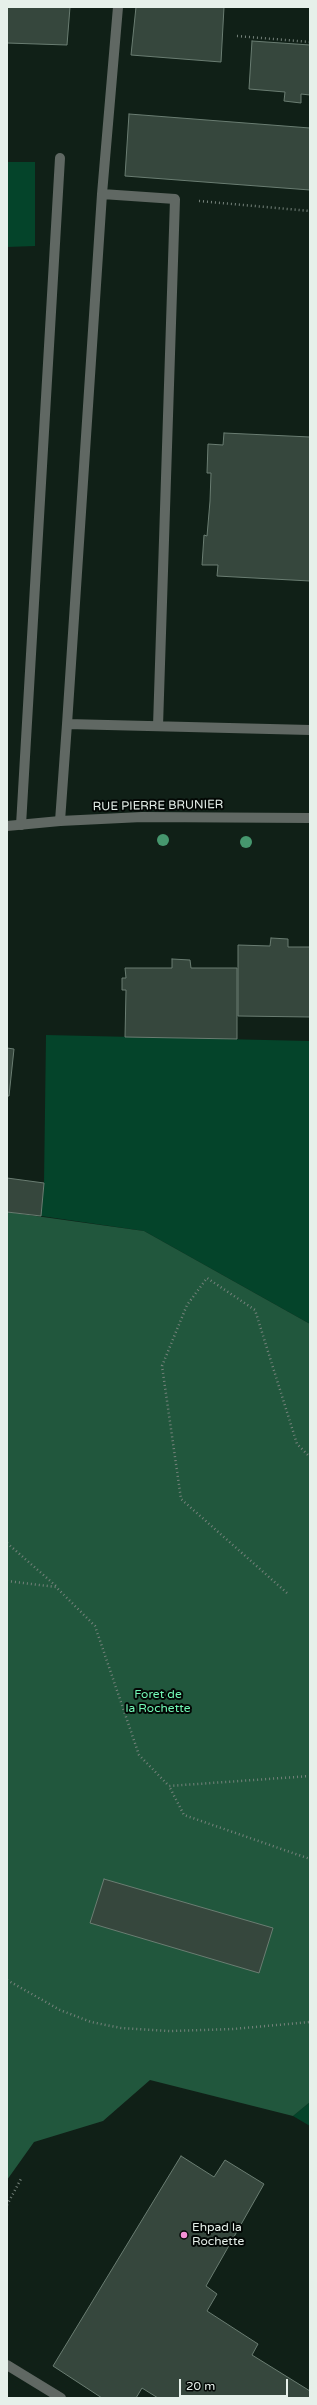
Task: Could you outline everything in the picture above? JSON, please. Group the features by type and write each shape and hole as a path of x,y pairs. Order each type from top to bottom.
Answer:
{"street":[{"path":"60,821 102,194 118,7"},
{"path":"21,825 60,158"},
{"path":"102,194 175,199 158,726"},
{"path":"67,724 310,730"},
{"name":"RUE PIERRE BRUNIER","path":"7,826 60,821 142,817 310,818"},
{"path":"8,2369 62,2398"}],"path":[{"path":"238,36 310,42"},
{"path":"175,199 310,211"},
{"path":"287,1593 181,1499 162,1366 187,1305 207,1278 255,1310 297,1444 310,1457"},
{"path":"7,1543 56,1586 95,1626 139,1755 169,1786 184,1815 310,1859"},
{"path":"7,1581 56,1586"},
{"path":"169,1786 310,1776"},
{"path":"7,1980 60,2010 91,2022 121,2028 178,2031 276,2027 310,2022"},
{"path":"7,2205 22,2177"}],"green space":[{"path":"7,162 35,162 35,246 7,247"},
{"path":"46,1035 310,1041 310,1324 144,1231 41,1216 44,1183"},
{"name":"Foret de la Rochette","path":"7,1212 144,1231 310,1324 310,2102 293,2116 150,2080 103,2121 34,2142 7,2180"},
{"path":"310,2102 310,2126 293,2116"}],"building":[{"path":"7,7 70,7 67,45 7,43"},
{"path":"136,7 224,7 221,62 131,55"},
{"path":"252,41 310,45 310,95 301,94 301,103 284,101 285,92 249,89"},
{"path":"129,114 310,128 310,190 125,176"},
{"path":"224,433 310,437 310,581 217,576 218,565 202,565 204,535 207,536 210,501 211,473 207,473 208,444 223,445"},
{"path":"271,938 288,939 288,947 310,947 310,1017 238,1016 238,945 270,946"},
{"path":"172,959 190,960 191,968 237,968 237,1039 125,1037 126,990 122,990 122,978 126,978 125,968 172,968"},
{"path":"7,1048 14,1049 9,1096 7,1096"},
{"path":"7,1178 44,1183 41,1216 7,1212"},
{"path":"104,1879 273,1928 259,1973 90,1923"},
{"name":"Ehpad la Rochette","path":"181,2156 214,2177 225,2160 264,2184 206,2286 217,2294 207,2311 258,2344 252,2355 310,2391 310,2398 158,2398 142,2388 136,2398 102,2398 53,2366"}],"place":[{"name":"Ehpad la Rochette","path":"184,2235"}]}
